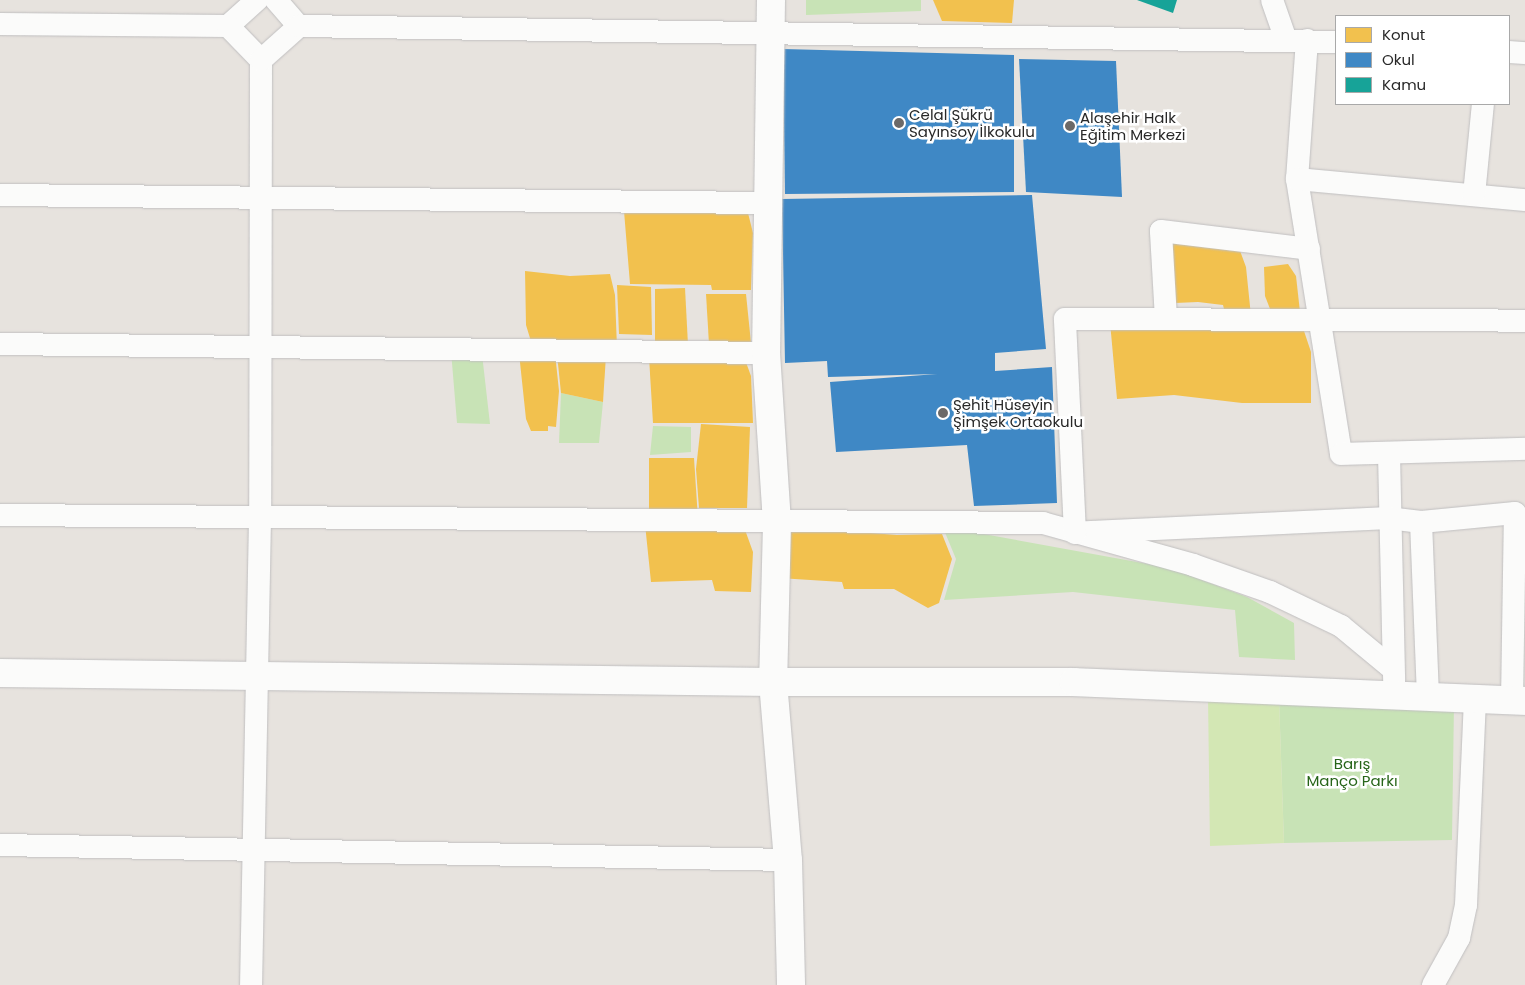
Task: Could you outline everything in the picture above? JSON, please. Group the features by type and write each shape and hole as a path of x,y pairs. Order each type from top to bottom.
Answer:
{"street":[{"path":"0,24 228,26 257,0"},
{"path":"276,0 299,26"},
{"path":"771,0 766,353 777,522 773,682 788,860 791,985"},
{"path":"1272,0 1296,40 1298,179 1341,454 1525,449"},
{"path":"228,26 261,60 260,518 251,985"},
{"path":"261,60 299,26 770,35 1335,42"},
{"path":"1510,52 1525,53"},
{"path":"1474,195 1483,105"},
{"path":"1298,179 1525,200"},
{"path":"0,195 768,203"},
{"path":"1166,319 1161,232 1309,249"},
{"path":"1075,533 1065,319 1525,321"},
{"path":"0,344 766,353"},
{"path":"1389,454 1394,681"},
{"path":"0,516 777,522 866,520 1043,523 1075,533 1193,565 1270,592 1341,626 1394,681 1428,696 1518,701 1515,513 1421,522 1389,518 1075,533"},
{"path":"1421,522 1428,696"},
{"path":"0,672 773,682 1394,681"},
{"path":"1433,985 1459,938 1466,905 1475,698"},
{"path":"0,845 788,860"}],"green space":[{"path":"806,0 921,0 921,11 806,15"},
{"path":"451,351 482,354 490,424 457,423"},
{"path":"561,393 603,402 599,443 559,443"},
{"path":"653,426 691,427 691,452 650,455"},
{"path":"944,530 978,533 1170,568 1247,597 1294,623 1295,660 1239,657 1235,610 1073,592 944,600 956,559"},
{"path":"1208,697 1279,698 1284,843 1210,846"},
{"name":"Barış Manço Parkı","path":"1279,698 1454,704 1452,840 1284,843"}],"building: Konut":[{"path":"933,0 1014,0 1012,23 942,21"},
{"path":"624,211 748,213 753,233 751,290 712,290 711,285 630,284"},
{"path":"1171,242 1239,248 1246,267 1251,316 1226,317 1223,305 1198,302 1175,303"},
{"path":"1288,264 1296,276 1300,312 1272,314 1265,296 1264,267"},
{"path":"525,271 570,276 610,274 615,295 617,348 533,348 526,325"},
{"path":"617,285 651,287 652,335 619,334"},
{"path":"685,288 688,345 655,342 655,289"},
{"path":"706,294 746,294 751,343 709,344"},
{"path":"1110,322 1301,322 1311,352 1311,403 1242,403 1174,395 1117,399"},
{"path":"519,353 555,353 559,391 556,427 548,426 548,431 531,431 526,419"},
{"path":"557,354 606,355 603,402 561,393"},
{"path":"649,357 744,357 751,376 753,423 653,423"},
{"path":"701,424 750,427 747,508 699,508 696,469"},
{"path":"649,458 694,458 698,519 649,518"},
{"path":"645,524 744,527 753,552 751,592 715,591 712,580 651,582"},
{"path":"779,526 897,535 942,534 952,559 939,603 928,608 894,589 844,589 842,582 779,578"}],"building: Okul":[{"name":"Celal Şükrü Sayınsoy İlkokulu","path":"783,49 1014,55 1014,192 785,194"},
{"name":"Alaşehir Halk Eğitim Merkezi","path":"1019,59 1116,61 1122,197 1026,192"},
{"path":"1032,195 1046,349 995,353 995,371 1052,367 1057,503 974,506 967,445 836,452 830,382 937,374 828,377 827,361 785,363 782,199"}],"building: Kamu":[{"path":"1137,0 1177,0 1173,13"}],"place":[{"name":"Celal Şükrü Sayınsoy İlkokulu","path":"899,123"},
{"name":"Alaşehir Halk Eğitim Merkezi","path":"1070,126"},
{"name":"Şehit Hüseyin Şimşek Ortaokulu","path":"943,413"}]}
